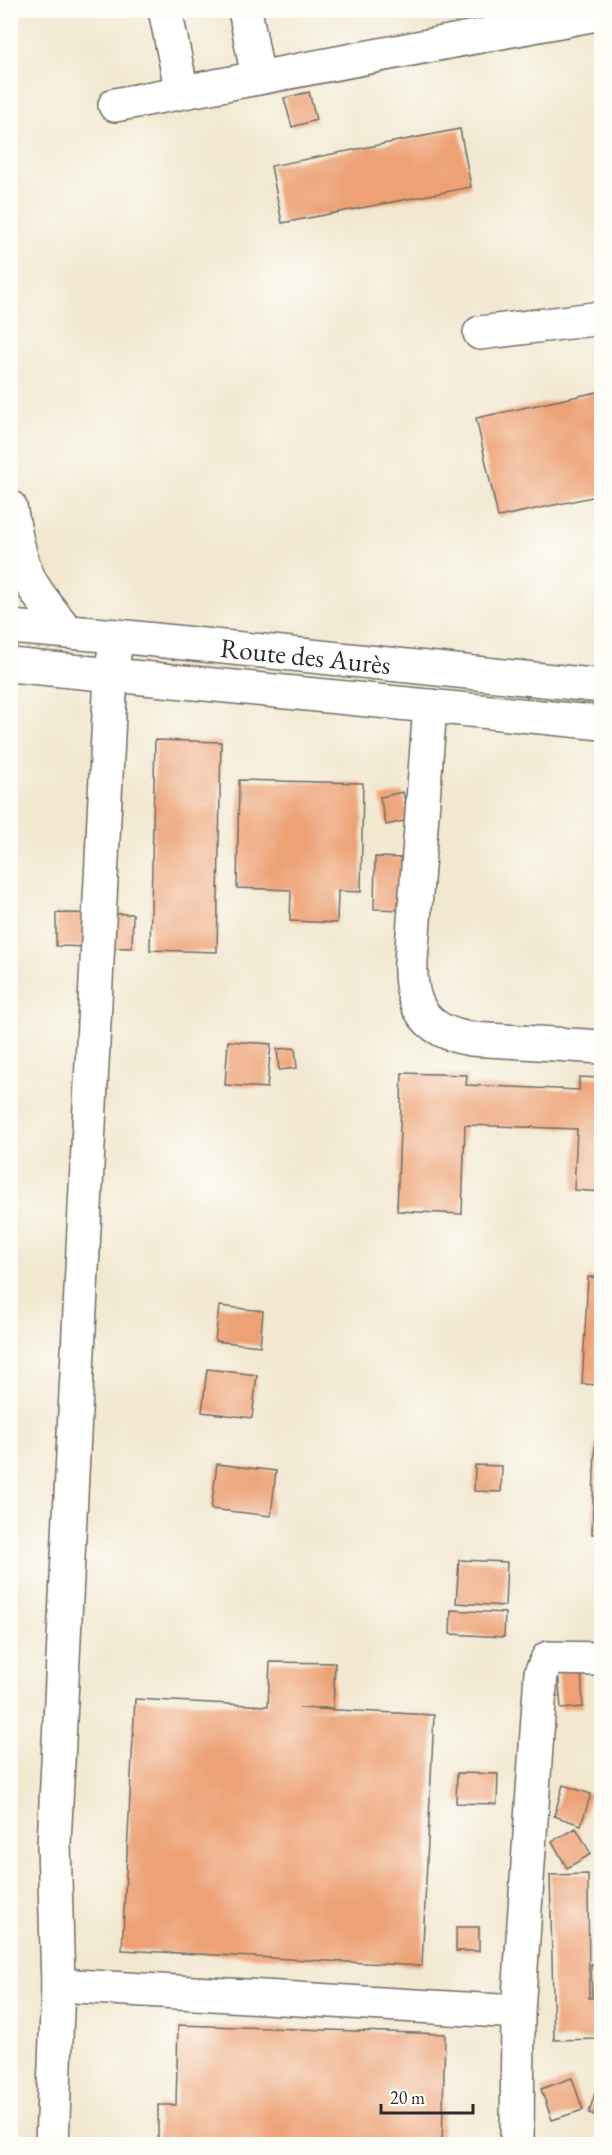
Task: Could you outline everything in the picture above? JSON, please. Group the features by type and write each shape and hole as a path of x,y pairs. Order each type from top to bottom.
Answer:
{"street":[{"path":"165,10 183,92"},
{"path":"245,10 258,78"},
{"path":"115,105 602,13"},
{"path":"480,333 602,318"},
{"path":"10,507 19,550 30,581 67,631"},
{"name":"Route des Aurès","path":"10,627 602,686"},
{"path":"52,2145 58,1985 54,1844 111,674 117,636"},
{"name":"Route des Aurès","path":"10,665 602,723"},
{"path":"430,706 410,982 414,1000 423,1016 437,1028 453,1036 602,1047"},
{"path":"517,2145 518,2012 541,1673 548,1658 602,1659"},
{"path":"58,1985 518,2012"}],"building":[{"path":"309,92 316,120 292,127 284,98"},
{"path":"460,129 471,187 282,223 271,166"},
{"path":"602,391 602,495 498,517 476,418"},
{"path":"155,740 221,742 217,952 150,950"},
{"path":"239,780 363,783 361,892 338,891 337,923 290,921 291,890 237,888"},
{"path":"403,792 409,820 386,825 380,797"},
{"path":"375,857 405,858 404,910 374,909"},
{"path":"56,913 133,914 132,948 56,946"},
{"path":"228,1041 271,1044 267,1088 225,1085"},
{"path":"295,1048 297,1068 279,1070 277,1049"},
{"path":"402,1073 467,1075 466,1085 579,1090 579,1077 602,1078 602,1192 574,1190 577,1129 465,1125 462,1214 397,1211"},
{"path":"588,1277 602,1278 602,1385 582,1384"},
{"path":"219,1306 263,1311 260,1346 215,1341"},
{"path":"207,1369 257,1375 252,1418 202,1412"},
{"path":"595,1443 602,1444 602,1534 592,1534"},
{"path":"217,1464 276,1471 271,1516 211,1509"},
{"path":"475,1465 502,1466 501,1492 474,1491"},
{"path":"459,1560 507,1562 505,1606 456,1603"},
{"path":"451,1610 505,1613 504,1637 450,1634"},
{"path":"270,1662 335,1663 333,1708 299,1708 434,1715 422,1966 122,1950 135,1699 268,1706"},
{"path":"581,1669 583,1707 561,1709 558,1670"},
{"path":"457,1773 498,1774 497,1804 456,1803"},
{"path":"563,1785 591,1794 581,1825 554,1816"},
{"path":"576,1828 591,1854 567,1868 552,1841"},
{"path":"588,1874 589,1998 592,1998 591,1964 602,1964 602,2039 554,2040 550,1875"},
{"path":"456,1927 479,1927 479,1951 456,1951"},
{"path":"178,2025 445,2034 442,2144 158,2144 158,2105 176,2105"},
{"path":"572,2078 583,2110 552,2120 541,2089"},
{"path":"598,2082 602,2083 602,2117 589,2113"}]}
